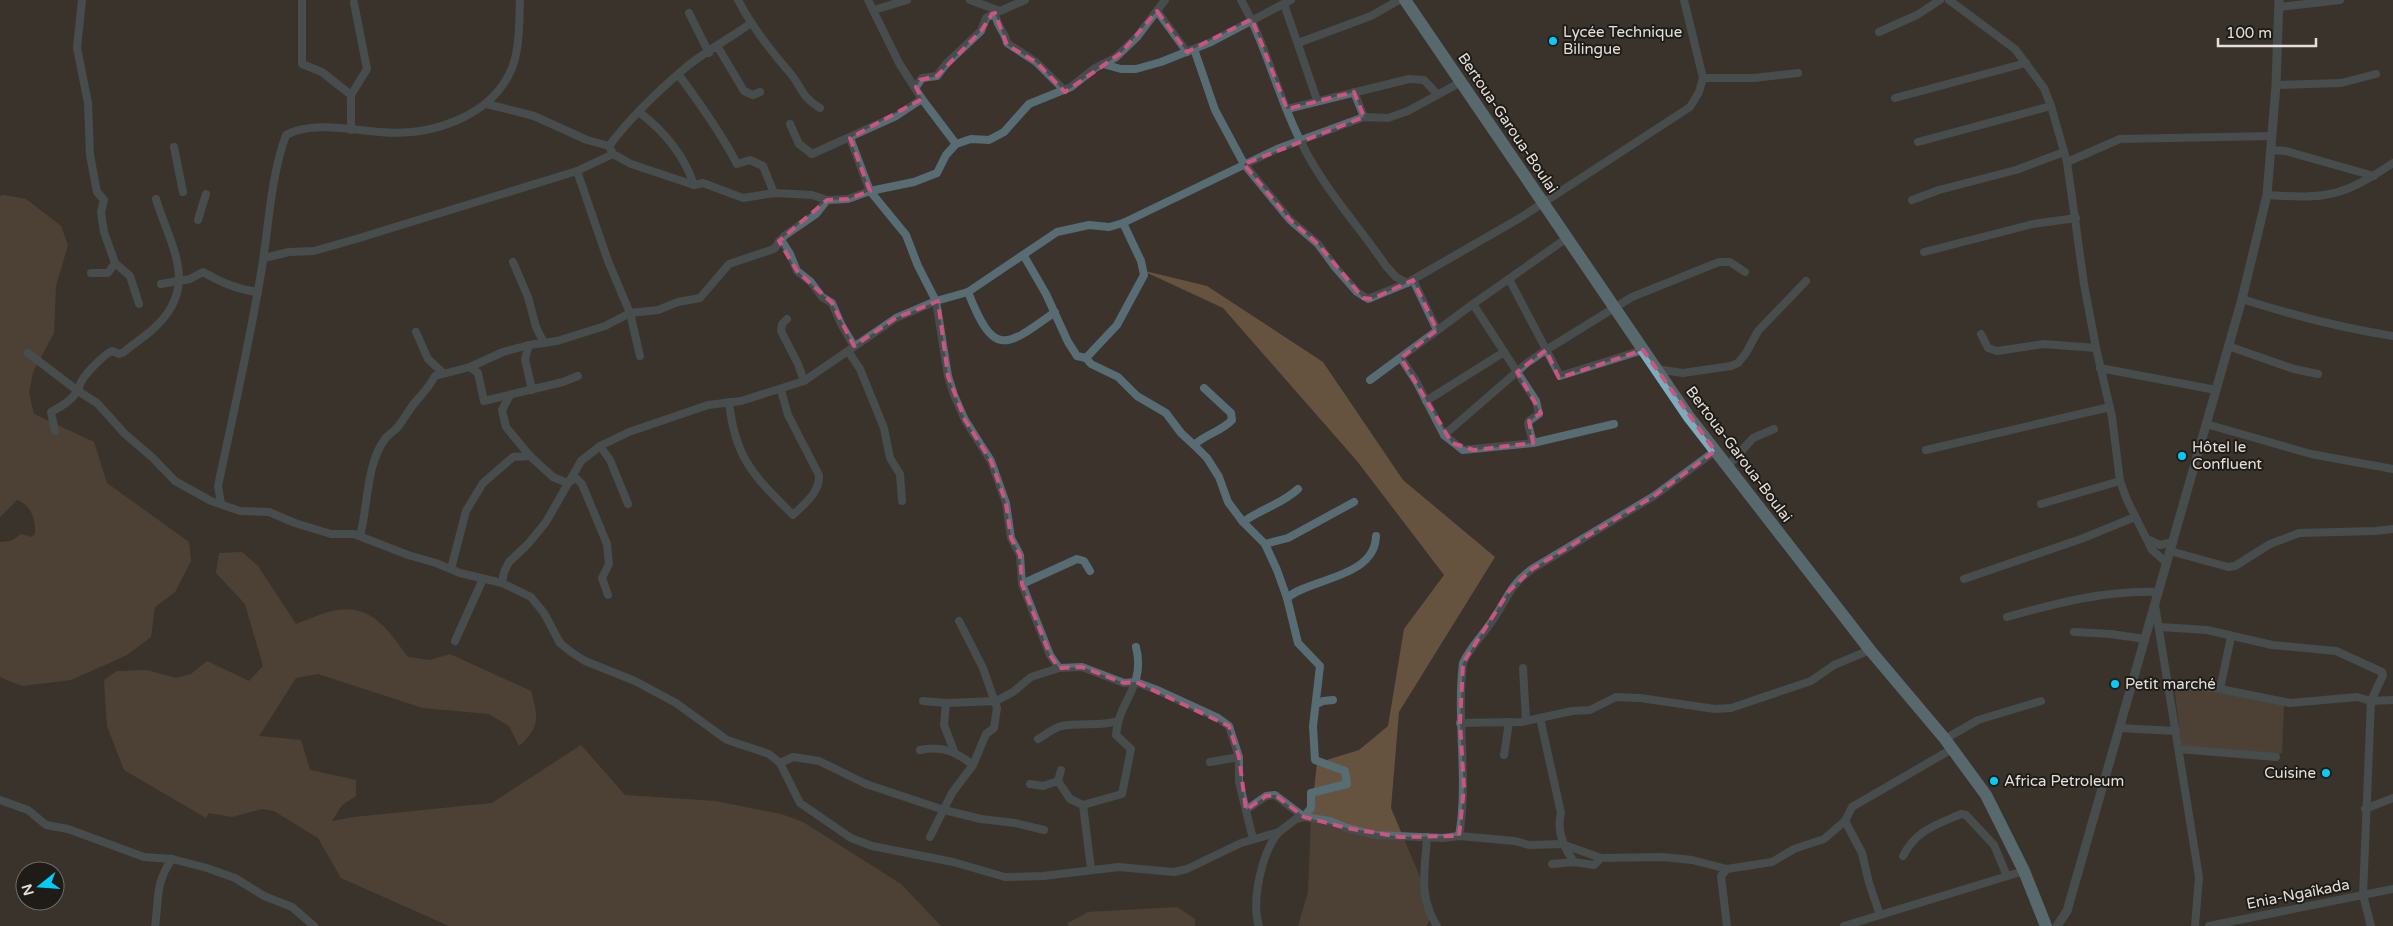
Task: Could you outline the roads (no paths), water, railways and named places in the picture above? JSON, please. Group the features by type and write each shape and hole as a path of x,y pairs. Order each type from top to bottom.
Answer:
{"highway":[{"name":"Bertoua-Garoua-Boulai","path":"1405,0 1614,308 1715,451 1870,650 1949,744 1986,795 2024,870 2046,926"}],"street":[{"path":"82,0 77,48 88,103 90,155 97,192 104,200 101,212 104,232 115,263 130,276 139,304"},
{"path":"302,0 302,64 322,72 351,94"},
{"path":"221,504 218,486 250,342 264,258 276,164 286,134 296,130 311,128 385,133 447,125 487,104 505,83 512,68 517,52 520,0"},
{"path":"738,0 751,23 791,74 807,100 820,108"},
{"path":"868,0 890,48 922,99 956,144"},
{"path":"874,10 907,0"},
{"path":"970,0 1000,11 1026,0"},
{"path":"487,104 534,116 587,140 608,146 613,154 632,164 694,185 703,183 743,198 774,193 812,195 827,200 848,199 870,190 914,182 937,173 946,155 956,144 971,139 989,140 1004,132 1029,104 1064,90 1121,53 1165,0"},
{"path":"1241,0 1252,19 1300,142 1319,176 1386,266 1396,277 1410,282 1438,330"},
{"path":"1298,42 1370,16 1399,0"},
{"path":"1157,11 1191,51 1215,110 1244,164 1290,220 1318,244 1334,268 1364,298 1372,298 1410,282 1520,218 1690,107 1699,92 1703,78 1684,0"},
{"path":"1879,32 1917,15 1940,0"},
{"path":"1949,0 2014,49 2044,88 2051,106 2067,162 2096,348 2110,407 2120,481 2152,550 2167,563"},
{"path":"2057,926 2067,911 2242,299 2267,195 2276,85 2279,3 2340,0"},
{"path":"1103,64 1121,69 1136,69 1191,51 1287,2 1317,100"},
{"path":"351,130 351,94 367,68 354,3"},
{"path":"689,13 712,51"},
{"path":"916,87 922,78 937,76 946,64 981,31 986,18 995,13 996,25 1005,35 1007,43 1036,62 1064,90"},
{"path":"608,146 625,124 662,88 751,23"},
{"path":"712,51 719,49 744,91 753,95 760,92"},
{"path":"1895,98 2026,63"},
{"path":"1703,78 1754,78 1798,72"},
{"path":"2276,85 2341,83 2376,74"},
{"path":"677,76 681,78 694,99 705,110 737,164 750,160 763,166 774,193"},
{"path":"1287,109 1317,100 1417,78 1424,80 1438,94"},
{"path":"502,583 504,572 509,562 528,544 546,522 582,461 600,446 629,432 708,405 741,402 804,381 896,318 936,301 968,292 1024,256 1056,232 1089,225 1109,227 1123,223 1244,164 1364,117 1388,118 1408,111 1461,82"},
{"path":"1354,92 1364,117"},
{"path":"790,124 799,144 812,154 896,116 922,99"},
{"path":"1918,142 2051,106"},
{"path":"639,112 656,125 668,138 689,169 694,185"},
{"path":"2067,162 2120,139 2272,136"},
{"path":"850,138 870,190 906,234 918,266 936,301 948,376 964,420 991,461 1006,503 1011,538 1020,555 1022,584 1050,655 1059,668"},
{"path":"174,147 183,192"},
{"path":"2271,150 2286,151 2374,176"},
{"path":"1912,200 1939,190 2016,170 2064,152"},
{"path":"264,258 289,252 314,251 356,239 577,171 613,154"},
{"path":"2267,195 2328,196 2351,189 2393,163"},
{"path":"577,171 608,261 630,313 640,356"},
{"path":"198,220 206,194"},
{"path":"55,432 51,412 70,400 78,391 81,382 94,368 100,358 112,351 119,354 124,352 153,330 174,303 180,280 176,249 156,199"},
{"path":"360,536 366,514 368,486 378,451 385,438 396,429 417,400 428,389 435,376 442,372 470,367 503,352 529,345 557,341 605,326 630,313 658,310 678,302 700,298 729,264 740,259 768,253 779,242 816,214 827,200"},
{"path":"1924,252 2008,230 2076,218"},
{"path":"1086,358 1117,324 1144,274 1141,261 1123,223"},
{"path":"1370,380 1567,238"},
{"path":"779,242 782,242 790,254 796,271 811,282 822,297 832,303 884,428 890,458 900,474 902,501"},
{"path":"1024,256 1056,312 1068,342 1077,356 1086,358 1090,364 1118,378 1137,396 1166,413 1181,432 1207,458 1219,477 1228,502 1243,522 1264,544 1278,570 1298,643 1320,666 1313,726 1315,760 1346,771 1347,784 1311,793 1311,808 1304,817"},
{"path":"513,262 528,297 536,327 544,343"},
{"path":"1444,436 1517,372 1546,350 1632,297 1719,262 1730,262 1744,272"},
{"path":"91,273 108,273 115,263"},
{"path":"161,284 190,279 203,272 222,283 245,291 258,292"},
{"path":"1508,279 1556,372 1563,376 1643,350"},
{"path":"1656,369 1683,373 1731,366 1738,363 1758,331 1806,281"},
{"path":"968,292 983,327 995,338 1004,342 1015,339 1056,312"},
{"path":"2242,299 2290,315 2331,325 2393,336"},
{"path":"1473,304 1536,401 1540,411 1528,424 1533,443"},
{"path":"787,319 782,324 781,332 798,364 804,381"},
{"path":"416,332 428,359 442,372"},
{"path":"1981,334 1988,348 1997,351 2044,344 2096,348"},
{"path":"529,345 525,360 532,390"},
{"path":"2228,346 2294,369 2318,374"},
{"path":"28,352 78,391 98,403 125,434 175,480 211,502 240,511 269,512 295,523 331,534 354,534 408,555 483,579 502,583 532,597 544,613 560,643 571,652 585,661 635,681 676,703 727,740 770,754 780,764 791,789 800,803 842,833 872,846 953,862 1005,877 1043,876 1119,867 1174,872 1187,869 1253,839 1279,832"},
{"path":"1426,401 1504,352"},
{"path":"1401,358 1416,381 1444,436 1463,450 1533,443 1614,424"},
{"path":"470,367 478,373 484,401 532,390 578,376"},
{"path":"2100,368 2216,390"},
{"path":"1194,445 1205,435 1228,425 1232,420 1231,413 1204,388"},
{"path":"729,402 732,430 743,458 756,477 793,516 820,484 819,476 788,415 781,390"},
{"path":"510,395 502,410 506,427 530,456 553,477 568,483"},
{"path":"1926,450 2110,407"},
{"path":"2206,424 2311,454 2393,469"},
{"path":"1727,467 1753,438 1774,429"},
{"path":"600,446 610,460 628,504"},
{"path":"1459,836 1464,788 1460,724 1463,663 1492,621 1516,581 1532,569 1654,496 1715,451"},
{"path":"451,569 466,511 483,483 513,457 530,456"},
{"path":"568,483 576,478 582,484 607,544 609,564 602,578 608,595"},
{"path":"2041,504 2120,481"},
{"path":"1243,522 1264,509 1287,499 1298,490"},
{"path":"1264,544 1288,538 1354,502"},
{"path":"1964,579 2081,539 2135,516"},
{"path":"2147,538 2154,544 2171,546 2228,567 2235,566 2270,544 2298,532 2375,532 2393,529"},
{"path":"1287,598 1296,592 1332,580 1351,570 1371,554 1376,544 1376,536"},
{"path":"1022,584 1077,559 1084,561 1090,571"},
{"path":"455,641 483,579"},
{"path":"2007,618 2048,605 2092,597 2129,591 2158,592"},
{"path":"2155,603 2199,877 2195,926"},
{"path":"930,837 952,793 973,765 986,734 994,728 996,701 983,668 959,621"},
{"path":"2159,627 2208,630 2231,637 2272,645 2336,651 2378,668 2383,675 2371,701 2365,810 2362,895 2371,926"},
{"path":"2074,632 2111,634 2145,639"},
{"path":"2220,689 2231,637"},
{"path":"1061,770 1058,780 1070,799 1083,805 1122,794 1131,748 1116,735 1117,721 1136,682 1140,661 1136,647"},
{"path":"1460,724 1526,721 1590,710 1616,697 1640,698 1715,709 1731,708 1811,681 1834,664 1870,650"},
{"path":"923,701 946,704 996,701 1013,692 1032,677 1059,668 1082,667 1124,683 1136,682 1218,718 1229,726 1239,757 1239,782 1253,839"},
{"path":"1523,668 1526,721"},
{"path":"2168,683 2220,689 2290,703 2357,697 2371,701 2393,700"},
{"path":"1317,704 1323,701 1334,700"},
{"path":"1256,924 1259,880 1270,841 1296,819 1304,817 1330,821 1347,828 1375,835 1443,838 1459,836 1515,841 1529,845 1562,844 1601,858 1663,857 1692,860 1727,869 1772,862 1794,849 1824,839 1845,821 1852,807 1949,744 1978,720 2041,700"},
{"path":"946,704 944,725 954,751"},
{"path":"1540,718 1561,813 1559,819 1562,844 1574,862"},
{"path":"1038,739 1061,726 1094,723 1108,725 1117,721"},
{"path":"1504,755 1510,722"},
{"path":"2119,728 2176,731"},
{"path":"920,750 934,747 954,751 973,765"},
{"path":"2178,749 2276,757"},
{"path":"780,764 793,757 819,761 866,784 944,810 981,819 1015,823 1044,830"},
{"path":"1210,762 1239,757"},
{"path":"1030,784 1043,786 1058,780"},
{"path":"1246,810 1266,796 1275,795 1304,817"},
{"path":"2365,810 2393,798"},
{"path":"0,800 28,810 46,824 68,829 144,857 172,859 235,878 264,896 292,907 314,926"},
{"path":"1083,805 1091,869"},
{"path":"1903,856 1910,842 1925,830 1961,814 1966,815 1994,845 2008,876"},
{"path":"1845,821 1862,853 1869,883 1880,915"},
{"path":"1427,837 1424,895 1429,913 1437,926"},
{"path":"1552,864 1574,862 1594,865 1601,858"},
{"path":"155,926 158,888 162,873 172,859"},
{"path":"1727,869 1721,876 1727,926"},
{"path":"1844,926 2024,870"},
{"name":"Enia-Ngaîkada","path":"2209,926 2393,889"}],"place":[{"name":"Lycée Technique Bilingue","path":"1553,41"},
{"name":"Hôtel le Confluent","path":"2182,456"},
{"name":"Petit marché","path":"2115,684"},
{"name":"Cuisine","path":"2326,773"},
{"name":"Africa Petroleum","path":"1994,781"}]}
